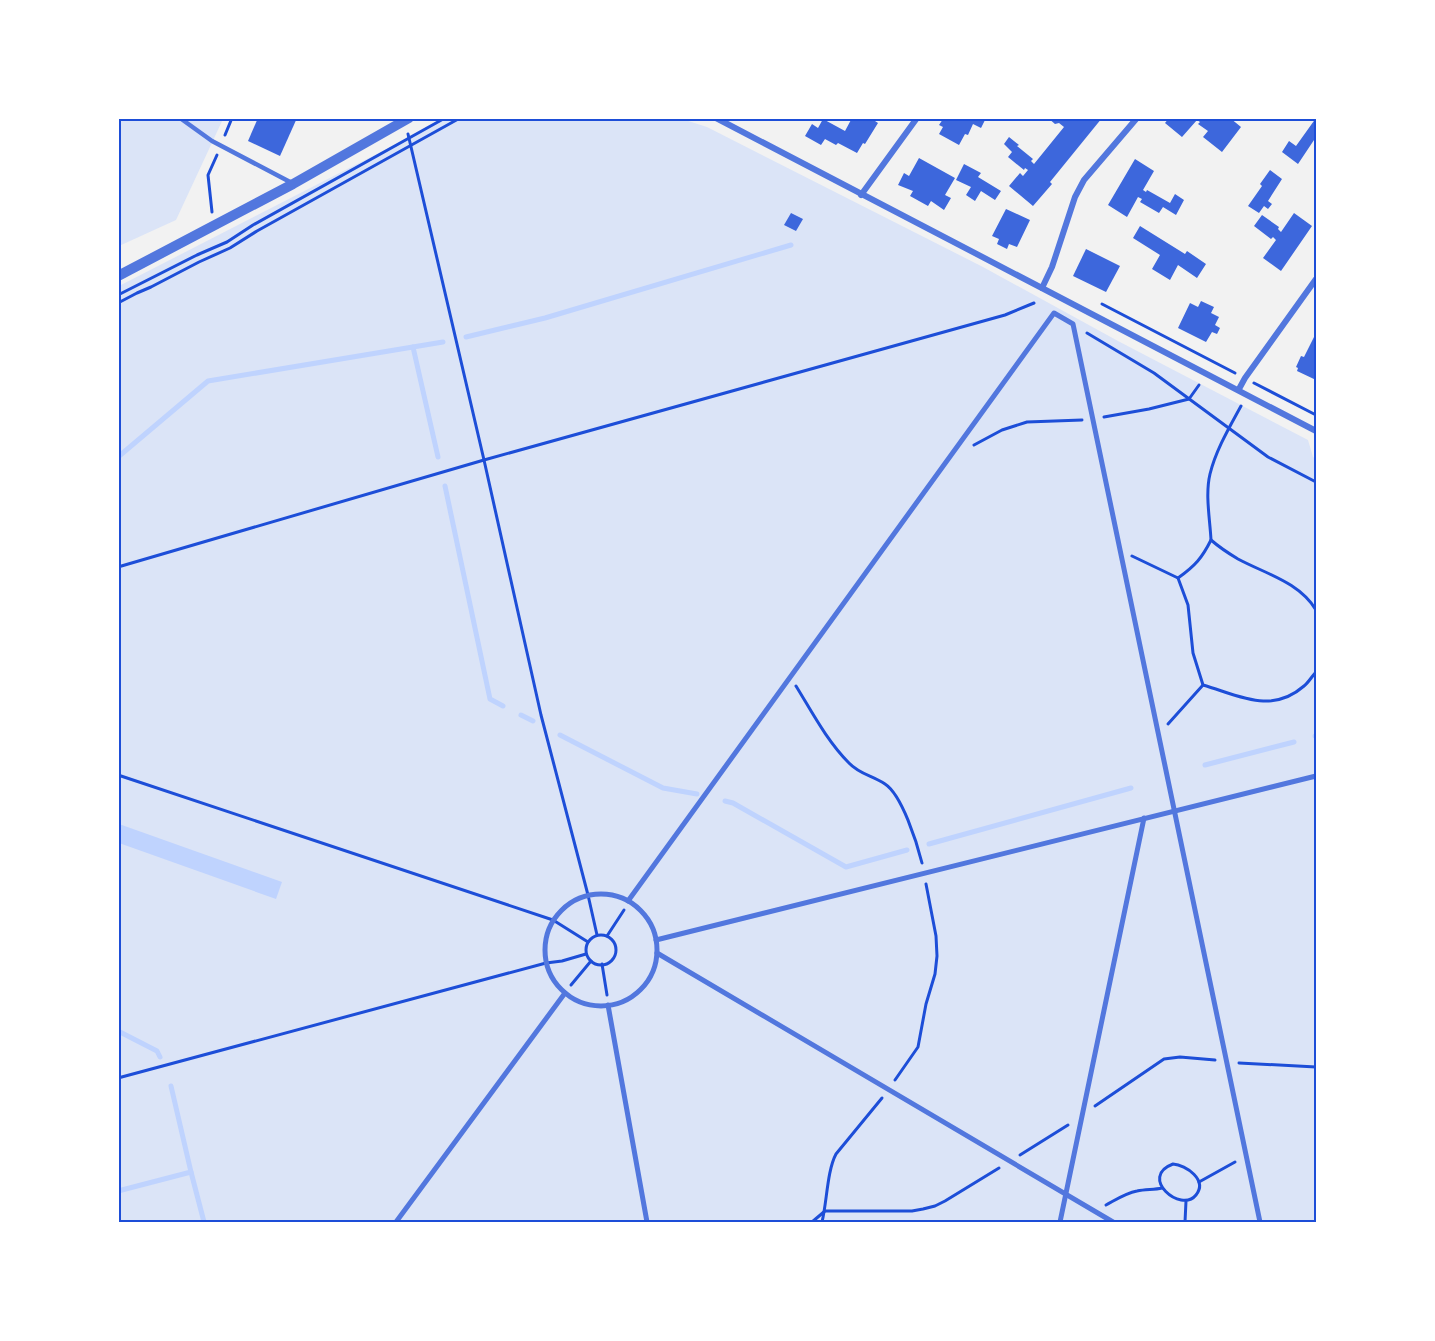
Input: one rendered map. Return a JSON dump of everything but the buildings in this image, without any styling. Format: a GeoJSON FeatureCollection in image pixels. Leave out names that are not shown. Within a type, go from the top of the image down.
{"type":"FeatureCollection","features":[{"type":"Feature","properties":{"kind":"street"},"geometry":{"type":"LineString","coordinates":[[716,118],[1317,430]]}},
{"type":"Feature","properties":{"kind":"street"},"geometry":{"type":"LineString","coordinates":[[861,195],[917,118]]}},
{"type":"Feature","properties":{"kind":"street"},"geometry":{"type":"LineString","coordinates":[[1042,288],[1052,267],[1075,197],[1084,180],[1137,118]]}},
{"type":"Feature","properties":{"kind":"street"},"geometry":{"type":"LineString","coordinates":[[118,276],[293,184],[406,120]]}},
{"type":"Feature","properties":{"kind":"street"},"geometry":{"type":"LineString","coordinates":[[1239,389],[1317,279]]}},
{"type":"Feature","properties":{"kind":"street"},"geometry":{"type":"LineString","coordinates":[[628,901],[1054,314],[1073,324],[1260,1222]]}},
{"type":"Feature","properties":{"kind":"street"},"geometry":{"type":"LineString","coordinates":[[656,940],[1317,776]]}},
{"type":"Feature","properties":{"kind":"street"},"geometry":{"type":"LineString","coordinates":[[1060,1222],[1144,818]]}},
{"type":"Feature","properties":{"kind":"street"},"geometry":{"type":"LineString","coordinates":[[588,895],[616,896],[628,901],[641,911],[651,924],[656,940],[657,953],[654,968],[647,981],[636,993],[623,1001],[608,1005],[593,1005],[578,1001],[565,993],[557,984],[546,963],[547,934],[553,921],[568,904],[588,895]]}},
{"type":"Feature","properties":{"kind":"street"},"geometry":{"type":"LineString","coordinates":[[657,953],[1113,1222]]}},
{"type":"Feature","properties":{"kind":"street"},"geometry":{"type":"LineString","coordinates":[[396,1222],[565,993]]}},
{"type":"Feature","properties":{"kind":"street"},"geometry":{"type":"LineString","coordinates":[[608,1005],[647,1222]]}},
{"type":"Feature","properties":{"kind":"lane"},"geometry":{"type":"LineString","coordinates":[[180,118],[221,146],[293,184]]}},
{"type":"Feature","properties":{"kind":"path"},"geometry":{"type":"LineString","coordinates":[[213,226],[208,175],[232,118]]}},
{"type":"Feature","properties":{"kind":"path"},"geometry":{"type":"LineString","coordinates":[[118,295],[227,242],[253,225],[445,118]]}},
{"type":"Feature","properties":{"kind":"path"},"geometry":{"type":"LineString","coordinates":[[118,303],[230,248],[460,118]]}},
{"type":"Feature","properties":{"kind":"path"},"geometry":{"type":"LineString","coordinates":[[406,120],[541,715],[597,935]]}},
{"type":"Feature","properties":{"kind":"path"},"geometry":{"type":"LineString","coordinates":[[118,567],[484,460],[1005,315],[1035,303]]}},
{"type":"Feature","properties":{"kind":"path"},"geometry":{"type":"LineString","coordinates":[[1073,324],[1154,373],[1268,457],[1317,482]]}},
{"type":"Feature","properties":{"kind":"path"},"geometry":{"type":"LineString","coordinates":[[946,461],[1002,430],[1027,422],[1092,419],[1149,409],[1189,399],[1199,385]]}},
{"type":"Feature","properties":{"kind":"path"},"geometry":{"type":"LineString","coordinates":[[1178,578],[1198,562],[1211,540],[1208,504],[1210,476],[1220,444],[1248,394]]}},
{"type":"Feature","properties":{"kind":"path"},"geometry":{"type":"LineString","coordinates":[[1211,540],[1237,558],[1303,592],[1317,610]]}},
{"type":"Feature","properties":{"kind":"path"},"geometry":{"type":"LineString","coordinates":[[1119,550],[1178,578],[1188,605],[1193,654],[1203,686]]}},
{"type":"Feature","properties":{"kind":"path"},"geometry":{"type":"LineString","coordinates":[[1203,686],[1251,701],[1265,702],[1279,700],[1293,694],[1317,672]]}},
{"type":"Feature","properties":{"kind":"path"},"geometry":{"type":"LineString","coordinates":[[791,677],[842,756],[860,773],[887,785],[894,794],[911,829],[922,861],[936,936],[935,974],[918,1047],[889,1089],[831,1163],[822,1222]]}},
{"type":"Feature","properties":{"kind":"path"},"geometry":{"type":"LineString","coordinates":[[1158,734],[1203,686]]}},
{"type":"Feature","properties":{"kind":"path"},"geometry":{"type":"LineString","coordinates":[[118,775],[553,921],[588,942]]}},
{"type":"Feature","properties":{"kind":"path"},"geometry":{"type":"LineString","coordinates":[[607,936],[622,916],[628,901]]}},
{"type":"Feature","properties":{"kind":"path"},"geometry":{"type":"LineString","coordinates":[[597,935],[607,936],[614,943],[615,952],[611,960],[602,964],[591,961],[586,954],[588,942],[597,935]]}},
{"type":"Feature","properties":{"kind":"path"},"geometry":{"type":"LineString","coordinates":[[118,1078],[586,954]]}},
{"type":"Feature","properties":{"kind":"path"},"geometry":{"type":"LineString","coordinates":[[565,993],[591,961]]}},
{"type":"Feature","properties":{"kind":"path"},"geometry":{"type":"LineString","coordinates":[[602,964],[608,1005]]}},
{"type":"Feature","properties":{"kind":"path"},"geometry":{"type":"LineString","coordinates":[[1199,1182],[1247,1156]]}},
{"type":"Feature","properties":{"kind":"path"},"geometry":{"type":"LineString","coordinates":[[1179,1164],[1194,1173],[1199,1182],[1196,1195],[1186,1201],[1166,1192],[1162,1188],[1160,1176],[1167,1166],[1179,1164]]}},
{"type":"Feature","properties":{"kind":"path"},"geometry":{"type":"LineString","coordinates":[[1094,1212],[1127,1193],[1162,1188]]}},
{"type":"Feature","properties":{"kind":"path"},"geometry":{"type":"LineString","coordinates":[[1185,1222],[1186,1201]]}},
{"type":"Feature","properties":{"kind":"path"},"geometry":{"type":"LineString","coordinates":[[812,1222],[825,1211]]}},
{"type":"Feature","properties":{"kind":"shaded area"},"geometry":{"type":"Polygon","coordinates":[[[118,119],[223,119],[176,220],[119,246],[118,119]]]}},
{"type":"Feature","properties":{"kind":"shaded area"},"geometry":{"type":"Polygon","coordinates":[[[445,119],[682,119],[707,127],[983,267],[1118,341],[1308,440],[1313,457],[1316,459],[1316,1222],[119,1222],[119,286],[445,119]]]}},
{"type":"Feature","properties":{"kind":"water"},"geometry":{"type":"Polygon","coordinates":[[[119,824],[282,882],[276,899],[119,843],[119,824]]]}},
{"type":"Feature","properties":{"kind":"waterway"},"geometry":{"type":"LineString","coordinates":[[466,337],[545,318],[791,245]]}},
{"type":"Feature","properties":{"kind":"waterway"},"geometry":{"type":"LineString","coordinates":[[118,457],[208,381],[443,342]]}},
{"type":"Feature","properties":{"kind":"waterway"},"geometry":{"type":"LineString","coordinates":[[413,347],[438,457]]}},
{"type":"Feature","properties":{"kind":"waterway"},"geometry":{"type":"LineString","coordinates":[[445,486],[490,699],[503,706]]}},
{"type":"Feature","properties":{"kind":"waterway"},"geometry":{"type":"LineString","coordinates":[[521,715],[533,721]]}},
{"type":"Feature","properties":{"kind":"waterway"},"geometry":{"type":"LineString","coordinates":[[560,735],[663,788],[697,794]]}},
{"type":"Feature","properties":{"kind":"waterway"},"geometry":{"type":"LineString","coordinates":[[1205,765],[1294,742]]}},
{"type":"Feature","properties":{"kind":"waterway"},"geometry":{"type":"LineString","coordinates":[[929,844],[1131,788]]}},
{"type":"Feature","properties":{"kind":"waterway"},"geometry":{"type":"LineString","coordinates":[[725,801],[733,803],[846,867],[907,850]]}},
{"type":"Feature","properties":{"kind":"waterway"},"geometry":{"type":"LineString","coordinates":[[118,1031],[157,1051],[160,1057]]}},
{"type":"Feature","properties":{"kind":"waterway"},"geometry":{"type":"LineString","coordinates":[[118,1191],[191,1172],[171,1086]]}},
{"type":"Feature","properties":{"kind":"waterway"},"geometry":{"type":"LineString","coordinates":[[191,1172],[204,1222]]}}]}
